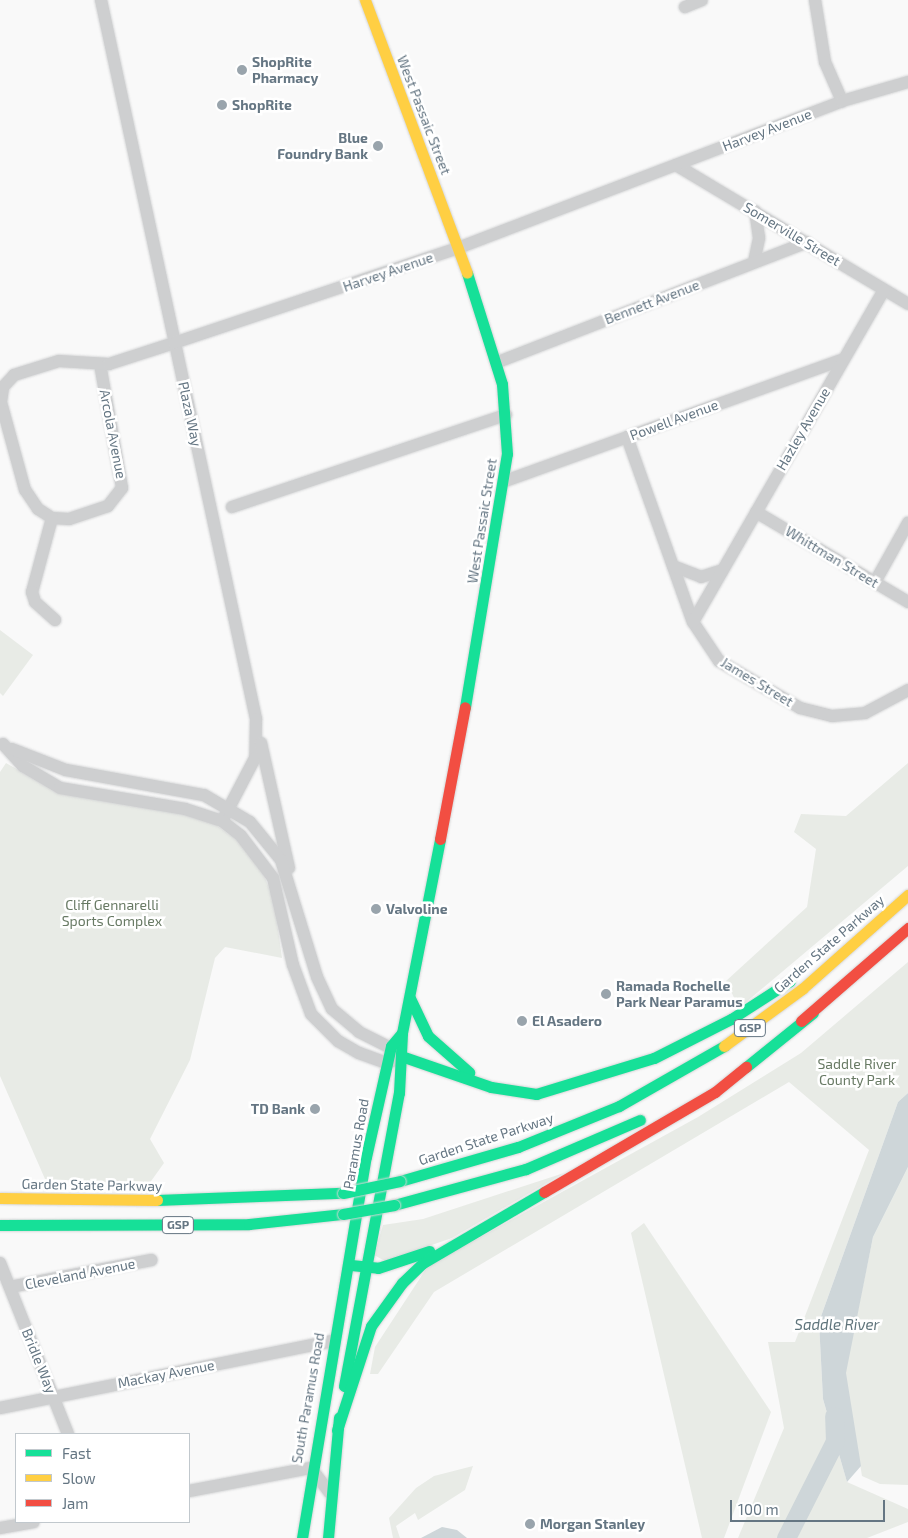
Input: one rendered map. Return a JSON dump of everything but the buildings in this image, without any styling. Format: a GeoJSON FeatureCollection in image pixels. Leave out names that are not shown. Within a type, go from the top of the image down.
{"type":"FeatureCollection","features":[{"type":"Feature","properties":{"kind":"main road","name":"West Passaic Street"},"geometry":{"type":"LineString","coordinates":[[365,0],[458,248],[498,362],[506,414],[505,481],[415,974]]}},
{"type":"Feature","properties":{"kind":"main road"},"geometry":{"type":"LineString","coordinates":[[404,1057],[491,1087],[536,1094],[613,1074],[694,1039],[803,972],[908,886]]}},
{"type":"Feature","properties":{"kind":"main road","name":"Garden State Parkway"},"geometry":{"type":"LineString","coordinates":[[0,1198],[220,1201],[343,1193],[400,1181],[518,1147],[619,1106],[714,1053],[802,989],[908,895]]}},
{"type":"Feature","properties":{"kind":"main road","name":"GSP"},"geometry":{"type":"LineString","coordinates":[[0,1225],[249,1224],[343,1214],[394,1206],[474,1186],[578,1149],[721,1076],[813,1013],[908,928]]}},
{"type":"Feature","properties":{"kind":"main road","name":"Paramus Road"},"geometry":{"type":"LineString","coordinates":[[365,1267],[404,1057],[402,1033],[415,974]]}},
{"type":"Feature","properties":{"kind":"main road"},"geometry":{"type":"LineString","coordinates":[[410,998],[438,1048],[491,1087]]}},
{"type":"Feature","properties":{"kind":"main road"},"geometry":{"type":"LineString","coordinates":[[337,1430],[359,1352],[385,1304],[423,1263],[470,1232],[714,1092],[813,1013]]}},
{"type":"Feature","properties":{"kind":"main road","name":"Paramus Road"},"geometry":{"type":"LineString","coordinates":[[351,1264],[366,1158],[391,1046],[402,1033]]}},
{"type":"Feature","properties":{"kind":"main road"},"geometry":{"type":"LineString","coordinates":[[351,1264],[365,1267],[406,1261],[470,1232]]}},
{"type":"Feature","properties":{"kind":"main road","name":"South Paramus Road"},"geometry":{"type":"LineString","coordinates":[[302,1538],[311,1468],[332,1341],[351,1264]]}},
{"type":"Feature","properties":{"kind":"main road"},"geometry":{"type":"LineString","coordinates":[[328,1538],[330,1493],[337,1430],[365,1267]]}},
{"type":"Feature","properties":{"kind":"street","name":"Plaza Way"},"geometry":{"type":"LineString","coordinates":[[101,0],[256,719],[255,758],[222,822]]}},
{"type":"Feature","properties":{"kind":"street"},"geometry":{"type":"LineString","coordinates":[[685,6],[702,0]]}},
{"type":"Feature","properties":{"kind":"street"},"geometry":{"type":"LineString","coordinates":[[814,0],[825,62],[842,101]]}},
{"type":"Feature","properties":{"kind":"street","name":"Harvey Avenue"},"geometry":{"type":"LineString","coordinates":[[52,518],[38,510],[25,490],[1,402],[3,387],[14,375],[59,361],[100,364],[174,343],[458,248],[842,101],[908,82]]}},
{"type":"Feature","properties":{"kind":"street","name":"Somerville Street"},"geometry":{"type":"LineString","coordinates":[[676,165],[908,304]]}},
{"type":"Feature","properties":{"kind":"street"},"geometry":{"type":"LineString","coordinates":[[754,262],[759,238],[755,211]]}},
{"type":"Feature","properties":{"kind":"street","name":"Bennett Avenue"},"geometry":{"type":"LineString","coordinates":[[498,362],[807,242]]}},
{"type":"Feature","properties":{"kind":"street","name":"Hazley Avenue"},"geometry":{"type":"LineString","coordinates":[[693,622],[884,290]]}},
{"type":"Feature","properties":{"kind":"street","name":"Powell Avenue"},"geometry":{"type":"LineString","coordinates":[[505,481],[843,359]]}},
{"type":"Feature","properties":{"kind":"street","name":"Arcola Avenue"},"geometry":{"type":"LineString","coordinates":[[52,518],[69,519],[108,506],[122,488],[100,364]]}},
{"type":"Feature","properties":{"kind":"street"},"geometry":{"type":"LineString","coordinates":[[232,507],[506,414]]}},
{"type":"Feature","properties":{"kind":"street","name":"James Street"},"geometry":{"type":"LineString","coordinates":[[627,437],[693,622],[708,649],[732,670],[818,714],[865,713],[908,690]]}},
{"type":"Feature","properties":{"kind":"street","name":"Whittman Street"},"geometry":{"type":"LineString","coordinates":[[756,512],[908,602]]}},
{"type":"Feature","properties":{"kind":"street"},"geometry":{"type":"LineString","coordinates":[[52,518],[32,592],[35,602],[55,620]]}},
{"type":"Feature","properties":{"kind":"street"},"geometry":{"type":"LineString","coordinates":[[875,582],[908,523]]}},
{"type":"Feature","properties":{"kind":"street"},"geometry":{"type":"LineString","coordinates":[[673,566],[701,577],[723,570]]}},
{"type":"Feature","properties":{"kind":"street"},"geometry":{"type":"LineString","coordinates":[[256,719],[294,892],[317,977],[332,1009],[360,1032],[391,1046],[404,1057]]}},
{"type":"Feature","properties":{"kind":"street"},"geometry":{"type":"LineString","coordinates":[[2,743],[44,763],[204,795],[230,807],[267,839],[294,892]]}},
{"type":"Feature","properties":{"kind":"street"},"geometry":{"type":"LineString","coordinates":[[2,743],[23,766],[60,788],[185,808],[222,822],[241,836],[273,878],[293,965],[311,1014],[338,1041],[387,1063],[404,1057]]}},
{"type":"Feature","properties":{"kind":"street"},"geometry":{"type":"LineString","coordinates":[[115,797],[118,779]]}},
{"type":"Feature","properties":{"kind":"street","name":"Cleveland Avenue"},"geometry":{"type":"LineString","coordinates":[[10,1287],[151,1260]]}},
{"type":"Feature","properties":{"kind":"street","name":"Bridle Way"},"geometry":{"type":"LineString","coordinates":[[0,1263],[68,1433]]}},
{"type":"Feature","properties":{"kind":"street","name":"Mackay Avenue"},"geometry":{"type":"LineString","coordinates":[[0,1408],[332,1341]]}},
{"type":"Feature","properties":{"kind":"street"},"geometry":{"type":"LineString","coordinates":[[190,1491],[311,1468],[330,1493]]}},
{"type":"Feature","properties":{"kind":"street"},"geometry":{"type":"LineString","coordinates":[[0,1528],[28,1523]]}},
{"type":"Feature","properties":{"kind":"green space"},"geometry":{"type":"Polygon","coordinates":[[[0,630],[33,655],[3,696],[0,693],[0,630]]]}},
{"type":"Feature","properties":{"kind":"green space","name":"Cliff Gennarelli Sports Complex"},"geometry":{"type":"Polygon","coordinates":[[[6,763],[59,793],[182,811],[216,825],[241,843],[262,870],[274,901],[282,958],[225,947],[215,958],[190,1060],[150,1139],[164,1163],[149,1184],[45,1179],[0,1076],[0,772],[6,763]]]}},
{"type":"Feature","properties":{"kind":"green space"},"geometry":{"type":"Polygon","coordinates":[[[908,763],[908,866],[739,1008],[726,981],[807,907],[816,849],[794,832],[801,814],[846,816],[908,763]]]}},
{"type":"Feature","properties":{"kind":"green space","name":"Saddle River County Park"},"geometry":{"type":"Polygon","coordinates":[[[908,962],[908,1093],[898,1102],[819,1322],[823,1399],[847,1482],[908,1509],[908,1522],[867,1538],[738,1538],[784,1428],[768,1342],[795,1342],[869,1150],[789,1082],[434,1292],[378,1374],[370,1374],[375,1347],[428,1266],[698,1117],[801,1053],[908,962]]]}},
{"type":"Feature","properties":{"kind":"green space"},"geometry":{"type":"Polygon","coordinates":[[[908,1167],[908,1485],[880,1484],[862,1476],[845,1373],[873,1237],[908,1167]]]}},
{"type":"Feature","properties":{"kind":"green space"},"geometry":{"type":"Polygon","coordinates":[[[564,1173],[452,1238],[385,1261],[374,1255],[383,1225],[423,1219],[564,1173]]]}},
{"type":"Feature","properties":{"kind":"green space"},"geometry":{"type":"Polygon","coordinates":[[[644,1223],[771,1412],[724,1538],[702,1538],[631,1233],[644,1223]]]}},
{"type":"Feature","properties":{"kind":"green space"},"geometry":{"type":"Polygon","coordinates":[[[473,1466],[465,1490],[418,1520],[415,1513],[396,1526],[400,1538],[393,1538],[389,1518],[416,1488],[434,1476],[473,1466]]]}},
{"type":"Feature","properties":{"kind":"water","name":"Saddle River"},"geometry":{"type":"Polygon","coordinates":[[[908,1093],[908,1167],[873,1237],[846,1373],[861,1466],[847,1482],[823,1399],[819,1322],[898,1102],[908,1093]]]}},
{"type":"Feature","properties":{"kind":"water"},"geometry":{"type":"Polygon","coordinates":[[[442,1527],[457,1530],[467,1538],[421,1538],[442,1527]]]}},
{"type":"Feature","properties":{"kind":"waterway","name":"Saddle River"},"geometry":{"type":"LineString","coordinates":[[786,1538],[835,1441],[834,1416]]}},
{"type":"Feature","properties":{"kind":"traffic: fast"},"geometry":{"type":"LineString","coordinates":[[465,707],[507,454],[502,384],[467,273]]}},
{"type":"Feature","properties":{"kind":"traffic: fast"},"geometry":{"type":"LineString","coordinates":[[344,1386],[399,1093],[402,1033],[440,839]]}},
{"type":"Feature","properties":{"kind":"traffic: fast"},"geometry":{"type":"LineString","coordinates":[[404,1057],[491,1087],[536,1094],[654,1058],[731,1019],[790,981]]}},
{"type":"Feature","properties":{"kind":"traffic: fast"},"geometry":{"type":"LineString","coordinates":[[410,998],[428,1036],[469,1072]]}},
{"type":"Feature","properties":{"kind":"traffic: fast"},"geometry":{"type":"LineString","coordinates":[[746,1067],[813,1013]]}},
{"type":"Feature","properties":{"kind":"traffic: fast"},"geometry":{"type":"LineString","coordinates":[[302,1538],[366,1157],[391,1046],[402,1033]]}},
{"type":"Feature","properties":{"kind":"traffic: fast"},"geometry":{"type":"LineString","coordinates":[[400,1181],[518,1147],[619,1106],[724,1046]]}},
{"type":"Feature","properties":{"kind":"traffic: fast"},"geometry":{"type":"LineString","coordinates":[[394,1205],[526,1169],[640,1120]]}},
{"type":"Feature","properties":{"kind":"traffic: fast"},"geometry":{"type":"LineString","coordinates":[[343,1193],[400,1181]]}},
{"type":"Feature","properties":{"kind":"traffic: fast"},"geometry":{"type":"LineString","coordinates":[[337,1430],[371,1326],[402,1283],[423,1263],[544,1192]]}},
{"type":"Feature","properties":{"kind":"traffic: fast"},"geometry":{"type":"LineString","coordinates":[[157,1200],[343,1193]]}},
{"type":"Feature","properties":{"kind":"traffic: fast"},"geometry":{"type":"LineString","coordinates":[[343,1214],[394,1205]]}},
{"type":"Feature","properties":{"kind":"traffic: fast"},"geometry":{"type":"LineString","coordinates":[[0,1225],[249,1224],[343,1214]]}},
{"type":"Feature","properties":{"kind":"traffic: fast"},"geometry":{"type":"LineString","coordinates":[[351,1265],[378,1268],[429,1251]]}},
{"type":"Feature","properties":{"kind":"traffic: fast"},"geometry":{"type":"LineString","coordinates":[[328,1538],[339,1417]]}},
{"type":"Feature","properties":{"kind":"traffic: slow"},"geometry":{"type":"LineString","coordinates":[[365,0],[467,273]]}},
{"type":"Feature","properties":{"kind":"traffic: slow"},"geometry":{"type":"LineString","coordinates":[[724,1046],[802,989],[908,895]]}},
{"type":"Feature","properties":{"kind":"traffic: slow"},"geometry":{"type":"LineString","coordinates":[[0,1198],[157,1200]]}},
{"type":"Feature","properties":{"kind":"traffic: jam"},"geometry":{"type":"LineString","coordinates":[[440,839],[465,707]]}},
{"type":"Feature","properties":{"kind":"traffic: jam"},"geometry":{"type":"LineString","coordinates":[[801,1021],[908,928]]}},
{"type":"Feature","properties":{"kind":"traffic: jam"},"geometry":{"type":"LineString","coordinates":[[544,1192],[715,1092],[746,1067]]}},
{"type":"Feature","properties":{"kind":"place","name":"ShopRite Pharmacy"},"geometry":{"type":"Point","coordinates":[242,70]}},
{"type":"Feature","properties":{"kind":"place","name":"ShopRite"},"geometry":{"type":"Point","coordinates":[222,105]}},
{"type":"Feature","properties":{"kind":"place","name":"Blue Foundry Bank"},"geometry":{"type":"Point","coordinates":[378,146]}},
{"type":"Feature","properties":{"kind":"place","name":"Valvoline"},"geometry":{"type":"Point","coordinates":[376,909]}},
{"type":"Feature","properties":{"kind":"place","name":"Ramada Rochelle Park Near Paramus"},"geometry":{"type":"Point","coordinates":[606,994]}},
{"type":"Feature","properties":{"kind":"place","name":"El Asadero"},"geometry":{"type":"Point","coordinates":[522,1021]}},
{"type":"Feature","properties":{"kind":"place","name":"TD Bank"},"geometry":{"type":"Point","coordinates":[315,1109]}},
{"type":"Feature","properties":{"kind":"place","name":"Morgan Stanley"},"geometry":{"type":"Point","coordinates":[530,1524]}}]}
